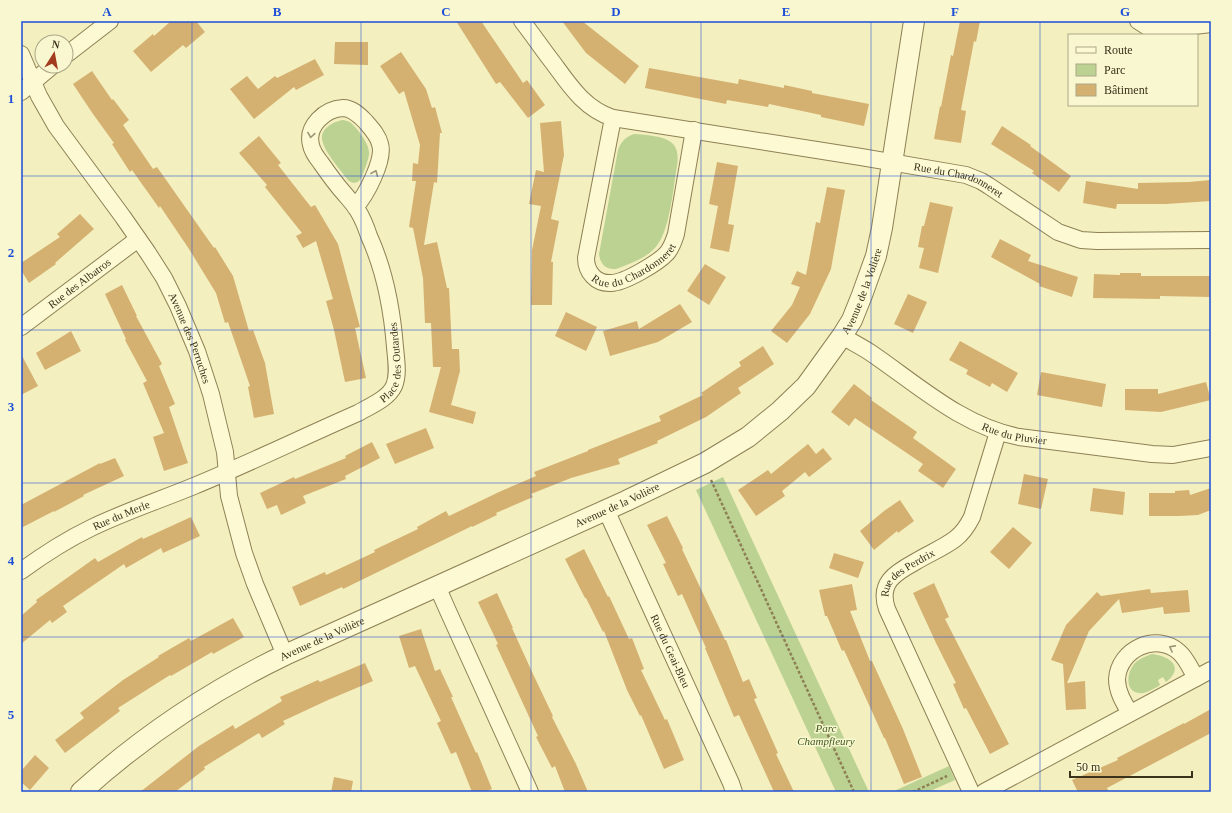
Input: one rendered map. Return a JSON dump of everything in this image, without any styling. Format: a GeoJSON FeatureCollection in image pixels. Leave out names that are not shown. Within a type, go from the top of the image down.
{"type":"FeatureCollection","features":[{"type":"Feature","properties":{"kind":"street"},"geometry":{"type":"LineString","coordinates":[[74,49],[110,21]]}},
{"type":"Feature","properties":{"kind":"street","name":"Rue du Chardonneret"},"geometry":{"type":"LineString","coordinates":[[522,21],[578,96],[594,109],[613,118],[958,173],[974,178],[989,186],[1058,232],[1081,240],[1211,240]]}},
{"type":"Feature","properties":{"kind":"street","name":"Avenue de la Volière"},"geometry":{"type":"LineString","coordinates":[[81,792],[128,752],[180,714],[241,677],[285,655],[606,510],[701,465],[757,431],[791,401],[806,386],[852,320],[876,256],[893,163],[914,21]]}},
{"type":"Feature","properties":{"kind":"street"},"geometry":{"type":"LineString","coordinates":[[1138,21],[1149,28],[1160,30],[1211,24]]}},
{"type":"Feature","properties":{"kind":"street","name":"Avenue des Perruches"},"geometry":{"type":"LineString","coordinates":[[21,54],[45,107],[56,126],[123,217],[170,288],[208,380],[225,452],[229,496],[244,553],[255,584],[285,655]]}},
{"type":"Feature","properties":{"kind":"street"},"geometry":{"type":"LineString","coordinates":[[21,92],[42,74]]}},
{"type":"Feature","properties":{"kind":"street","name":"Place des Outardes"},"geometry":{"type":"LineString","coordinates":[[227,472],[363,410],[383,398],[389,393],[394,385],[397,371],[394,333],[384,279],[376,251],[355,207],[342,192],[316,156],[310,144],[313,128],[319,119],[331,111],[343,108],[353,110],[362,117],[381,144],[381,156],[372,180],[355,207]]}},
{"type":"Feature","properties":{"kind":"street","name":"Rue du Chardonneret"},"geometry":{"type":"LineString","coordinates":[[613,118],[586,258],[586,263],[590,273],[596,280],[612,284],[649,268],[671,247],[676,234],[694,130]]}},
{"type":"Feature","properties":{"kind":"street","name":"Rue des Albatros"},"geometry":{"type":"LineString","coordinates":[[21,327],[138,239]]}},
{"type":"Feature","properties":{"kind":"street","name":"Rue du Pluvier"},"geometry":{"type":"LineString","coordinates":[[842,336],[870,352],[943,404],[976,423],[998,432],[1019,437],[1142,454],[1173,455],[1211,448]]}},
{"type":"Feature","properties":{"kind":"street","name":"Rue des Perdrix"},"geometry":{"type":"LineString","coordinates":[[971,792],[887,609],[884,595],[887,585],[895,574],[949,543],[965,529],[972,517],[998,432]]}},
{"type":"Feature","properties":{"kind":"street","name":"Rue du Merle"},"geometry":{"type":"LineString","coordinates":[[21,571],[54,548],[91,528],[227,472]]}},
{"type":"Feature","properties":{"kind":"street","name":"Rue du Geai-Bleu"},"geometry":{"type":"LineString","coordinates":[[606,510],[734,792]]}},
{"type":"Feature","properties":{"kind":"street"},"geometry":{"type":"LineString","coordinates":[[437,586],[530,792]]}},
{"type":"Feature","properties":{"kind":"street"},"geometry":{"type":"LineString","coordinates":[[1130,714],[1119,692],[1117,681],[1119,669],[1128,654],[1137,648],[1153,643],[1170,646],[1183,656],[1196,678]]}},
{"type":"Feature","properties":{"kind":"street"},"geometry":{"type":"LineString","coordinates":[[984,792],[1211,670]]}},
{"type":"Feature","properties":{"kind":"path"},"geometry":{"type":"LineString","coordinates":[[712,481],[854,792]]}},
{"type":"Feature","properties":{"kind":"path"},"geometry":{"type":"LineString","coordinates":[[913,792],[952,774]]}},
{"type":"Feature","properties":{"kind":"green space"},"geometry":{"type":"Polygon","coordinates":[[[343,120],[350,122],[357,129],[369,149],[366,167],[359,181],[356,183],[349,181],[338,167],[324,147],[322,138],[322,134],[327,127],[343,120]]]}},
{"type":"Feature","properties":{"kind":"green space"},"geometry":{"type":"Polygon","coordinates":[[[634,134],[660,137],[666,139],[674,145],[678,159],[672,198],[664,233],[654,249],[646,256],[636,261],[616,269],[612,269],[604,266],[599,254],[618,150],[624,140],[634,134]]]}},
{"type":"Feature","properties":{"kind":"green space","name":"Parc Champfleury"},"geometry":{"type":"Polygon","coordinates":[[[723,477],[869,792],[836,792],[696,490],[723,477]]]}},
{"type":"Feature","properties":{"kind":"green space"},"geometry":{"type":"Polygon","coordinates":[[[1152,654],[1164,657],[1173,663],[1175,667],[1172,677],[1166,682],[1163,677],[1158,680],[1160,685],[1150,691],[1137,693],[1132,691],[1128,682],[1132,667],[1135,663],[1152,654]]]}},
{"type":"Feature","properties":{"kind":"green space"},"geometry":{"type":"Polygon","coordinates":[[[949,766],[955,780],[928,792],[892,792],[949,766]]]}},
{"type":"Feature","properties":{"kind":"building"},"geometry":{"type":"Polygon","coordinates":[[[171,21],[196,21],[205,32],[186,48],[183,45],[151,72],[133,51],[153,34],[154,36],[171,21]]]}},
{"type":"Feature","properties":{"kind":"building"},"geometry":{"type":"Polygon","coordinates":[[[456,21],[481,21],[523,83],[527,80],[545,105],[528,118],[500,82],[496,84],[456,21]]]}},
{"type":"Feature","properties":{"kind":"building"},"geometry":{"type":"Polygon","coordinates":[[[562,21],[582,21],[639,66],[625,84],[586,53],[562,21]]]}},
{"type":"Feature","properties":{"kind":"building"},"geometry":{"type":"Polygon","coordinates":[[[960,21],[980,21],[976,42],[974,41],[961,110],[966,111],[961,143],[934,139],[951,55],[953,56],[960,21]]]}},
{"type":"Feature","properties":{"kind":"building"},"geometry":{"type":"Polygon","coordinates":[[[335,42],[368,42],[368,65],[334,64],[335,42]]]}},
{"type":"Feature","properties":{"kind":"building"},"geometry":{"type":"Polygon","coordinates":[[[401,52],[426,89],[432,108],[435,107],[442,133],[440,133],[437,183],[434,182],[424,245],[437,242],[447,288],[449,288],[452,349],[459,349],[460,371],[451,405],[476,412],[473,424],[429,412],[441,367],[433,367],[431,323],[425,323],[423,278],[413,228],[409,227],[416,181],[412,181],[413,163],[418,164],[420,145],[404,91],[399,94],[380,66],[401,52]]]}},
{"type":"Feature","properties":{"kind":"building"},"geometry":{"type":"Polygon","coordinates":[[[315,59],[324,75],[296,90],[294,87],[254,119],[230,89],[247,76],[258,89],[275,76],[277,78],[315,59]]]}},
{"type":"Feature","properties":{"kind":"building"},"geometry":{"type":"Polygon","coordinates":[[[649,68],[738,84],[739,79],[784,88],[784,85],[812,91],[812,93],[869,104],[864,126],[769,104],[768,107],[727,100],[726,104],[645,88],[649,68]]]}},
{"type":"Feature","properties":{"kind":"building"},"geometry":{"type":"Polygon","coordinates":[[[92,71],[112,100],[113,99],[129,120],[123,125],[153,169],[157,167],[214,248],[215,247],[233,276],[249,331],[253,330],[265,363],[274,414],[254,418],[248,387],[250,386],[228,322],[225,323],[216,293],[160,206],[159,208],[132,170],[130,172],[112,144],[114,143],[73,84],[92,71]]]}},
{"type":"Feature","properties":{"kind":"building"},"geometry":{"type":"Polygon","coordinates":[[[561,121],[564,155],[551,219],[559,221],[551,262],[553,262],[552,305],[531,305],[532,250],[541,206],[529,204],[536,170],[544,172],[540,123],[561,121]]]}},
{"type":"Feature","properties":{"kind":"building"},"geometry":{"type":"Polygon","coordinates":[[[1002,126],[1031,145],[1030,146],[1071,176],[1059,192],[1032,173],[1034,171],[991,144],[1002,126]]]}},
{"type":"Feature","properties":{"kind":"building"},"geometry":{"type":"Polygon","coordinates":[[[259,136],[281,163],[278,165],[311,207],[315,205],[338,244],[360,327],[355,328],[366,378],[345,382],[326,301],[333,299],[316,241],[303,248],[296,236],[302,233],[265,187],[267,185],[239,153],[259,136]]]}},
{"type":"Feature","properties":{"kind":"building"},"geometry":{"type":"Polygon","coordinates":[[[717,162],[738,166],[728,224],[734,225],[729,252],[710,248],[718,206],[709,204],[717,162]]]}},
{"type":"Feature","properties":{"kind":"building"},"geometry":{"type":"Polygon","coordinates":[[[1211,180],[1211,201],[1166,204],[1117,204],[1116,209],[1083,203],[1086,181],[1138,189],[1138,183],[1211,180]]]}},
{"type":"Feature","properties":{"kind":"building"},"geometry":{"type":"Polygon","coordinates":[[[827,187],[845,190],[831,269],[810,314],[787,343],[771,331],[792,305],[800,287],[791,284],[797,271],[806,275],[816,222],[820,223],[827,187]]]}},
{"type":"Feature","properties":{"kind":"building"},"geometry":{"type":"Polygon","coordinates":[[[930,202],[953,207],[938,273],[919,268],[924,248],[918,247],[922,226],[924,226],[930,202]]]}},
{"type":"Feature","properties":{"kind":"building"},"geometry":{"type":"Polygon","coordinates":[[[80,214],[94,229],[55,263],[56,264],[29,283],[21,270],[21,263],[60,237],[57,234],[80,214]]]}},
{"type":"Feature","properties":{"kind":"building"},"geometry":{"type":"Polygon","coordinates":[[[1000,239],[1031,255],[1028,261],[1078,277],[1072,297],[1039,286],[1040,284],[991,257],[1000,239]]]}},
{"type":"Feature","properties":{"kind":"building"},"geometry":{"type":"Polygon","coordinates":[[[705,264],[726,277],[709,305],[687,291],[705,264]]]}},
{"type":"Feature","properties":{"kind":"building"},"geometry":{"type":"Polygon","coordinates":[[[1120,273],[1141,273],[1141,276],[1210,276],[1210,297],[1160,296],[1160,299],[1093,298],[1094,274],[1120,275],[1120,273]]]}},
{"type":"Feature","properties":{"kind":"building"},"geometry":{"type":"Polygon","coordinates":[[[122,285],[136,316],[162,364],[159,366],[175,404],[169,407],[188,463],[164,471],[153,437],[164,433],[143,383],[147,381],[125,340],[126,339],[105,294],[122,285]]]}},
{"type":"Feature","properties":{"kind":"building"},"geometry":{"type":"Polygon","coordinates":[[[908,294],[927,302],[913,333],[894,324],[908,294]]]}},
{"type":"Feature","properties":{"kind":"building"},"geometry":{"type":"Polygon","coordinates":[[[680,304],[692,322],[658,342],[610,356],[603,331],[637,321],[639,329],[680,304]]]}},
{"type":"Feature","properties":{"kind":"building"},"geometry":{"type":"Polygon","coordinates":[[[566,312],[597,327],[586,351],[555,336],[566,312]]]}},
{"type":"Feature","properties":{"kind":"building"},"geometry":{"type":"Polygon","coordinates":[[[71,331],[81,351],[45,370],[36,353],[71,331]]]}},
{"type":"Feature","properties":{"kind":"building"},"geometry":{"type":"Polygon","coordinates":[[[960,341],[1018,373],[1007,392],[992,383],[990,387],[966,374],[968,370],[949,360],[960,341]]]}},
{"type":"Feature","properties":{"kind":"building"},"geometry":{"type":"Polygon","coordinates":[[[763,346],[774,364],[738,388],[741,393],[706,417],[657,441],[658,443],[618,459],[620,464],[571,478],[531,494],[533,497],[496,513],[497,515],[343,589],[342,587],[300,606],[292,587],[325,572],[326,575],[375,552],[374,550],[418,529],[417,527],[446,511],[449,516],[536,476],[534,472],[661,421],[659,416],[703,395],[701,393],[741,366],[739,362],[763,346]]]}},
{"type":"Feature","properties":{"kind":"building"},"geometry":{"type":"Polygon","coordinates":[[[21,354],[38,386],[21,395],[21,354]]]}},
{"type":"Feature","properties":{"kind":"building"},"geometry":{"type":"Polygon","coordinates":[[[1041,372],[1106,384],[1102,407],[1037,395],[1041,372]]]}},
{"type":"Feature","properties":{"kind":"building"},"geometry":{"type":"Polygon","coordinates":[[[1206,382],[1211,400],[1161,412],[1125,410],[1125,389],[1158,389],[1158,394],[1206,382]]]}},
{"type":"Feature","properties":{"kind":"building"},"geometry":{"type":"Polygon","coordinates":[[[854,384],[872,398],[871,400],[917,432],[913,438],[956,469],[943,488],[918,471],[923,464],[855,418],[849,426],[831,412],[854,384]]]}},
{"type":"Feature","properties":{"kind":"building"},"geometry":{"type":"Polygon","coordinates":[[[426,428],[434,448],[395,464],[386,444],[426,428]]]}},
{"type":"Feature","properties":{"kind":"building"},"geometry":{"type":"Polygon","coordinates":[[[372,442],[380,458],[345,476],[346,479],[303,496],[306,503],[281,515],[277,505],[267,509],[260,493],[294,477],[295,479],[346,458],[345,456],[372,442]]]}},
{"type":"Feature","properties":{"kind":"building"},"geometry":{"type":"Polygon","coordinates":[[[808,444],[816,454],[823,448],[832,459],[809,477],[805,472],[782,491],[785,496],[756,516],[738,490],[768,470],[771,474],[808,444]]]}},
{"type":"Feature","properties":{"kind":"building"},"geometry":{"type":"Polygon","coordinates":[[[115,458],[124,476],[83,495],[84,496],[21,528],[21,505],[100,463],[115,458]]]}},
{"type":"Feature","properties":{"kind":"building"},"geometry":{"type":"Polygon","coordinates":[[[1024,474],[1048,479],[1041,509],[1018,504],[1024,474]]]}},
{"type":"Feature","properties":{"kind":"building"},"geometry":{"type":"Polygon","coordinates":[[[1093,488],[1125,492],[1123,515],[1090,511],[1093,488]]]}},
{"type":"Feature","properties":{"kind":"building"},"geometry":{"type":"Polygon","coordinates":[[[1211,488],[1211,510],[1198,515],[1149,516],[1149,493],[1175,493],[1175,491],[1189,490],[1190,495],[1211,488]]]}},
{"type":"Feature","properties":{"kind":"building"},"geometry":{"type":"Polygon","coordinates":[[[900,500],[914,521],[898,533],[897,531],[874,550],[860,531],[900,500]]]}},
{"type":"Feature","properties":{"kind":"building"},"geometry":{"type":"Polygon","coordinates":[[[667,516],[726,640],[743,682],[749,679],[757,698],[754,699],[778,753],[776,754],[794,792],[774,792],[739,715],[734,717],[682,594],[678,596],[663,564],[666,563],[647,525],[667,516]]]}},
{"type":"Feature","properties":{"kind":"building"},"geometry":{"type":"Polygon","coordinates":[[[191,517],[200,536],[163,553],[161,548],[126,568],[124,564],[63,606],[67,612],[52,623],[50,620],[21,644],[21,616],[37,602],[36,600],[95,558],[98,562],[142,537],[143,539],[191,517]]]}},
{"type":"Feature","properties":{"kind":"building"},"geometry":{"type":"Polygon","coordinates":[[[1013,527],[1032,543],[1009,569],[990,552],[1013,527]]]}},
{"type":"Feature","properties":{"kind":"building"},"geometry":{"type":"Polygon","coordinates":[[[584,549],[608,597],[609,596],[629,639],[632,638],[644,669],[641,670],[665,720],[667,719],[684,760],[664,769],[641,715],[640,716],[627,690],[604,631],[603,632],[565,559],[584,549]]]}},
{"type":"Feature","properties":{"kind":"building"},"geometry":{"type":"Polygon","coordinates":[[[834,553],[864,562],[858,578],[829,568],[834,553]]]}},
{"type":"Feature","properties":{"kind":"building"},"geometry":{"type":"Polygon","coordinates":[[[934,583],[949,617],[945,619],[1009,744],[990,754],[966,708],[964,709],[953,684],[956,683],[913,593],[934,583]]]}},
{"type":"Feature","properties":{"kind":"building"},"geometry":{"type":"Polygon","coordinates":[[[852,584],[857,610],[850,611],[870,661],[872,661],[903,729],[922,777],[904,784],[885,738],[844,650],[842,651],[827,616],[825,616],[819,590],[852,584]]]}},
{"type":"Feature","properties":{"kind":"building"},"geometry":{"type":"Polygon","coordinates":[[[1150,589],[1151,593],[1188,590],[1190,612],[1164,614],[1163,607],[1122,613],[1119,599],[1089,631],[1067,683],[1085,681],[1086,709],[1066,710],[1063,664],[1051,660],[1066,625],[1097,592],[1101,596],[1150,589]]]}},
{"type":"Feature","properties":{"kind":"building"},"geometry":{"type":"Polygon","coordinates":[[[497,593],[553,716],[552,717],[576,764],[588,792],[565,792],[555,766],[552,768],[536,737],[538,736],[478,602],[497,593]]]}},
{"type":"Feature","properties":{"kind":"building"},"geometry":{"type":"Polygon","coordinates":[[[233,618],[244,637],[213,654],[212,652],[171,676],[170,675],[118,708],[120,711],[65,753],[55,740],[84,718],[80,713],[123,680],[159,657],[158,656],[189,638],[191,641],[233,618]]]}},
{"type":"Feature","properties":{"kind":"building"},"geometry":{"type":"Polygon","coordinates":[[[421,629],[435,671],[440,669],[492,789],[484,792],[472,792],[456,752],[451,754],[437,723],[441,721],[415,666],[409,668],[399,636],[421,629]]]}},
{"type":"Feature","properties":{"kind":"building"},"geometry":{"type":"Polygon","coordinates":[[[365,663],[373,681],[283,721],[285,724],[262,738],[259,733],[204,767],[205,769],[175,792],[140,792],[199,746],[233,725],[235,729],[282,701],[280,697],[318,680],[320,682],[365,663]]]}},
{"type":"Feature","properties":{"kind":"building"},"geometry":{"type":"Polygon","coordinates":[[[1211,709],[1211,733],[1107,788],[1109,792],[1078,792],[1072,780],[1118,760],[1117,758],[1211,709]]]}},
{"type":"Feature","properties":{"kind":"building"},"geometry":{"type":"Polygon","coordinates":[[[35,755],[49,768],[30,790],[21,782],[21,771],[35,755]]]}},
{"type":"Feature","properties":{"kind":"building"},"geometry":{"type":"Polygon","coordinates":[[[334,777],[353,781],[351,792],[331,792],[334,777]]]}}]}
